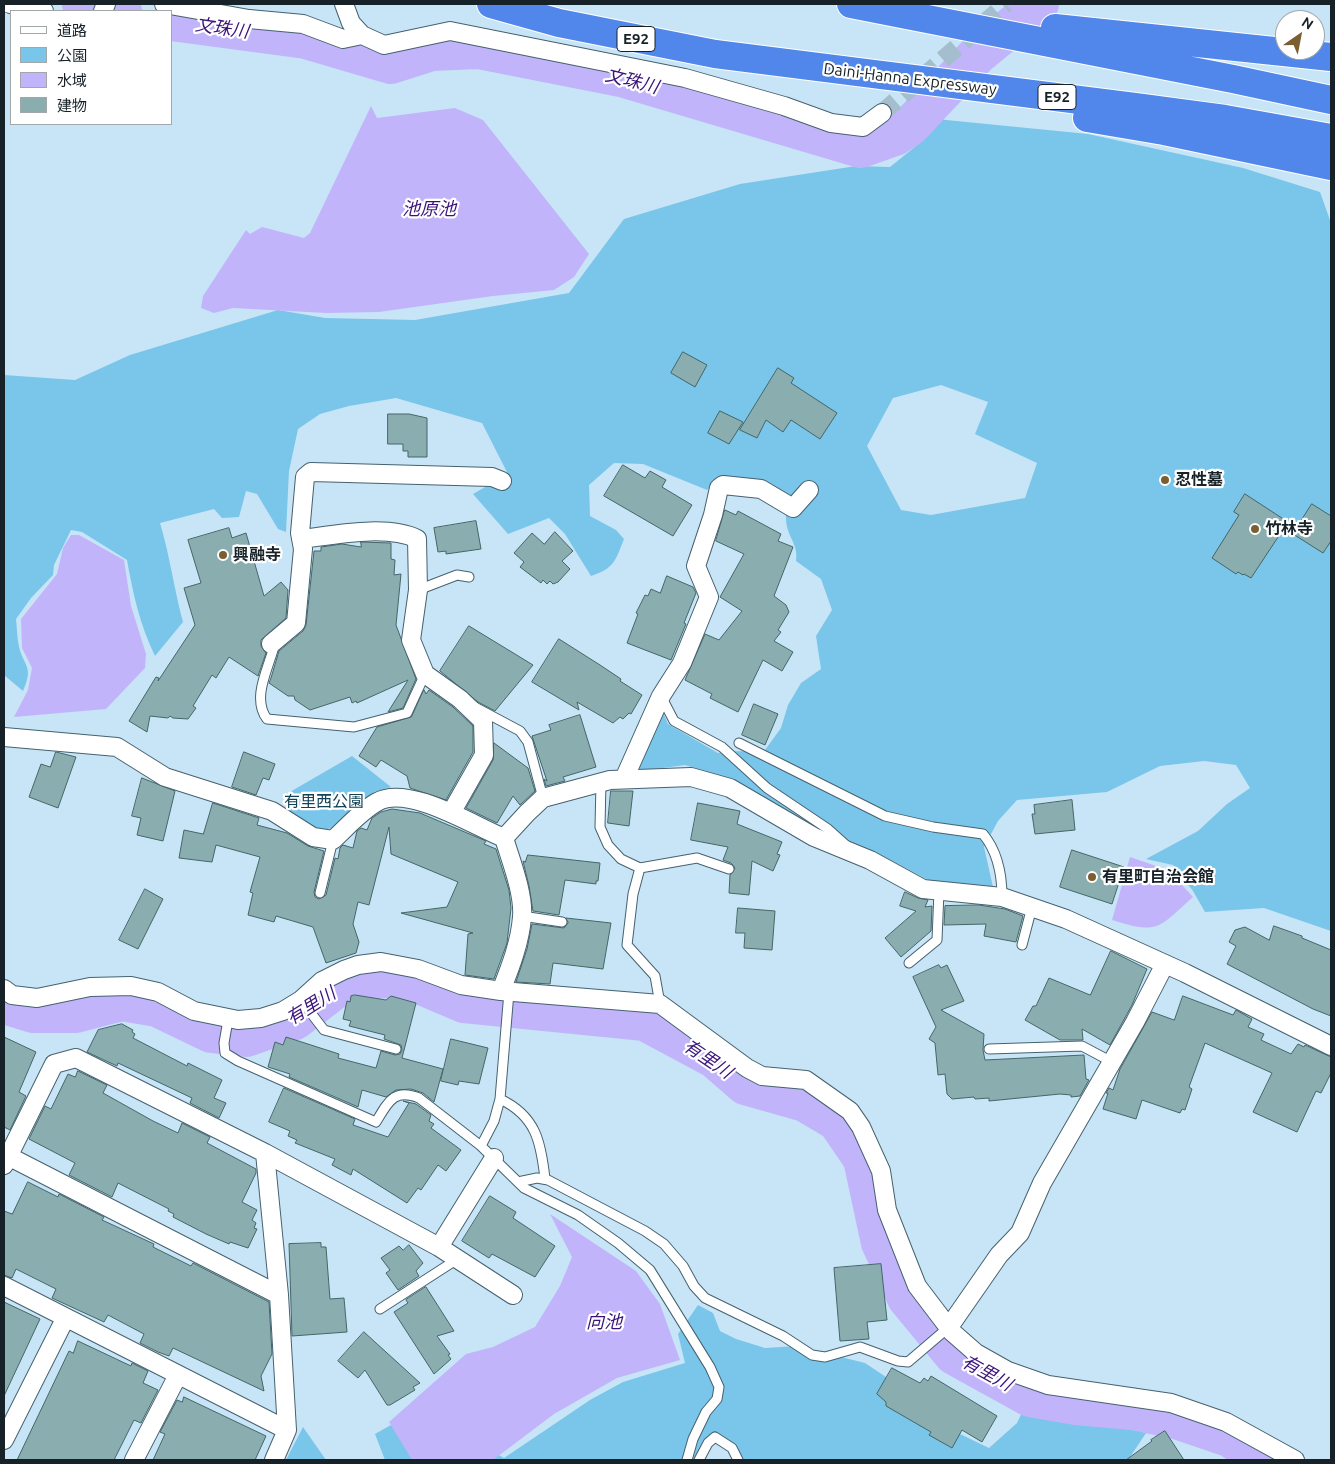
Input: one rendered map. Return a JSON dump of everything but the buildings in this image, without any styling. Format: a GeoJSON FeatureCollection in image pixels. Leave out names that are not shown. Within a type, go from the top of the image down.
{"type":"FeatureCollection","features":[{"type":"Feature","properties":{"kind":"highway","name":"Daini-Hanna Expressway"},"geometry":{"type":"LineString","coordinates":[[491,4],[559,23],[715,54],[1189,114],[1331,138]]}},
{"type":"Feature","properties":{"kind":"highway"},"geometry":{"type":"LineString","coordinates":[[851,4],[1331,100]]}},
{"type":"Feature","properties":{"kind":"highway"},"geometry":{"type":"LineString","coordinates":[[862,4],[1011,23],[1331,58]]}},
{"type":"Feature","properties":{"kind":"highway"},"geometry":{"type":"LineString","coordinates":[[783,63],[859,79],[1164,131],[1331,166]]}},
{"type":"Feature","properties":{"kind":"street"},"geometry":{"type":"LineString","coordinates":[[10,4],[39,10]]}},
{"type":"Feature","properties":{"kind":"street"},"geometry":{"type":"LineString","coordinates":[[164,4],[249,19],[303,24],[343,39],[362,36]]}},
{"type":"Feature","properties":{"kind":"street"},"geometry":{"type":"LineString","coordinates":[[344,4],[352,23],[362,36],[384,45],[450,31],[685,78],[784,106],[831,123],[863,127],[882,113]]}},
{"type":"Feature","properties":{"kind":"street"},"geometry":{"type":"LineString","coordinates":[[271,644],[296,622],[303,549],[300,533],[305,477],[311,472],[492,477],[502,481]]}},
{"type":"Feature","properties":{"kind":"street"},"geometry":{"type":"LineString","coordinates":[[624,779],[661,696],[682,663],[709,597],[696,566],[713,515],[719,488],[724,485],[760,489],[793,508],[809,490]]}},
{"type":"Feature","properties":{"kind":"street"},"geometry":{"type":"LineString","coordinates":[[301,539],[361,532],[407,534],[417,539],[418,590],[411,640],[425,674],[466,705],[483,721],[484,755],[451,814]]}},
{"type":"Feature","properties":{"kind":"street"},"geometry":{"type":"LineString","coordinates":[[4,737],[118,747],[165,777],[272,811],[313,838],[333,840],[377,802],[392,796],[420,801],[504,838],[516,880],[522,916],[505,992]]}},
{"type":"Feature","properties":{"kind":"street"},"geometry":{"type":"LineString","coordinates":[[504,838],[544,798],[601,782],[624,779],[691,777],[730,788],[814,837],[852,853],[923,889],[1002,897],[1066,919],[1166,964],[1331,1046]]}},
{"type":"Feature","properties":{"kind":"street"},"geometry":{"type":"LineString","coordinates":[[4,988],[12,994],[37,998],[90,988],[131,986],[158,992],[194,1011],[228,1020],[261,1018],[283,1011],[301,1000],[322,982],[344,970],[358,965],[381,962],[418,970],[462,985],[505,992],[660,1004],[747,1068],[762,1076],[806,1080],[850,1111],[861,1127],[881,1171],[887,1210],[914,1278],[949,1327],[976,1353],[1008,1371],[1048,1385],[1171,1403],[1226,1422],[1295,1460]]}},
{"type":"Feature","properties":{"kind":"street"},"geometry":{"type":"LineString","coordinates":[[949,1327],[1000,1255],[1020,1233],[1042,1183],[1166,964]]}},
{"type":"Feature","properties":{"kind":"street"},"geometry":{"type":"LineString","coordinates":[[279,1295],[6,1160],[54,1064],[76,1058],[265,1153],[439,1247],[456,1260],[513,1295]]}},
{"type":"Feature","properties":{"kind":"street"},"geometry":{"type":"LineString","coordinates":[[439,1247],[488,1152]]}},
{"type":"Feature","properties":{"kind":"street"},"geometry":{"type":"LineString","coordinates":[[265,1153],[279,1295],[287,1430],[274,1460]]}},
{"type":"Feature","properties":{"kind":"street"},"geometry":{"type":"LineString","coordinates":[[4,1286],[65,1319],[287,1430]]}},
{"type":"Feature","properties":{"kind":"street"},"geometry":{"type":"LineString","coordinates":[[4,1440],[65,1319]]}},
{"type":"Feature","properties":{"kind":"street"},"geometry":{"type":"LineString","coordinates":[[134,1460],[178,1375]]}},
{"type":"Feature","properties":{"kind":"lane"},"geometry":{"type":"LineString","coordinates":[[418,590],[457,575],[469,577]]}},
{"type":"Feature","properties":{"kind":"lane"},"geometry":{"type":"LineString","coordinates":[[271,644],[273,650],[260,690],[263,714],[267,718],[354,727],[407,713],[425,674]]}},
{"type":"Feature","properties":{"kind":"lane"},"geometry":{"type":"LineString","coordinates":[[661,696],[674,721],[722,747],[767,788],[838,836],[852,853]]}},
{"type":"Feature","properties":{"kind":"lane"},"geometry":{"type":"LineString","coordinates":[[466,705],[479,707],[520,731],[528,742],[544,798]]}},
{"type":"Feature","properties":{"kind":"lane"},"geometry":{"type":"LineString","coordinates":[[739,743],[885,816],[983,834],[991,844],[1002,877],[1002,897]]}},
{"type":"Feature","properties":{"kind":"lane"},"geometry":{"type":"LineString","coordinates":[[601,782],[600,827],[608,845],[621,858],[640,868],[697,858],[729,869]]}},
{"type":"Feature","properties":{"kind":"lane"},"geometry":{"type":"LineString","coordinates":[[320,894],[333,840]]}},
{"type":"Feature","properties":{"kind":"lane"},"geometry":{"type":"LineString","coordinates":[[640,868],[633,894],[627,945],[655,976],[660,1004]]}},
{"type":"Feature","properties":{"kind":"lane"},"geometry":{"type":"LineString","coordinates":[[909,963],[937,940],[939,891]]}},
{"type":"Feature","properties":{"kind":"lane"},"geometry":{"type":"LineString","coordinates":[[1022,946],[1032,907]]}},
{"type":"Feature","properties":{"kind":"lane"},"geometry":{"type":"LineString","coordinates":[[522,916],[562,922]]}},
{"type":"Feature","properties":{"kind":"lane"},"geometry":{"type":"LineString","coordinates":[[488,1152],[500,1099],[505,992]]}},
{"type":"Feature","properties":{"kind":"lane"},"geometry":{"type":"LineString","coordinates":[[301,1000],[324,1030],[396,1049]]}},
{"type":"Feature","properties":{"kind":"lane"},"geometry":{"type":"LineString","coordinates":[[228,1020],[224,1053],[376,1122],[387,1102],[396,1096],[407,1093],[436,1110],[488,1152],[518,1182],[539,1197],[578,1216],[618,1243],[650,1270],[710,1367],[719,1387],[717,1399],[706,1412],[693,1439],[687,1460]]}},
{"type":"Feature","properties":{"kind":"lane"},"geometry":{"type":"LineString","coordinates":[[989,1049],[1082,1046],[1112,1062]]}},
{"type":"Feature","properties":{"kind":"lane"},"geometry":{"type":"LineString","coordinates":[[500,1099],[522,1112],[530,1121],[543,1158],[544,1179]]}},
{"type":"Feature","properties":{"kind":"lane"},"geometry":{"type":"LineString","coordinates":[[518,1182],[537,1178],[544,1179],[566,1188],[645,1231],[684,1266],[694,1286],[705,1298],[783,1336],[812,1355],[825,1357],[860,1348],[898,1361],[908,1362],[949,1327]]}},
{"type":"Feature","properties":{"kind":"lane"},"geometry":{"type":"LineString","coordinates":[[380,1309],[456,1260]]}},
{"type":"Feature","properties":{"kind":"lane"},"geometry":{"type":"LineString","coordinates":[[699,1460],[708,1443],[715,1437],[732,1448],[738,1460]]}},
{"type":"Feature","properties":{"kind":"green space"},"geometry":{"type":"Polygon","coordinates":[[[936,119],[1088,134],[1243,168],[1320,192],[1331,223],[1331,931],[1264,908],[1205,912],[1193,891],[1173,865],[1146,859],[1198,831],[1227,804],[1250,788],[1236,765],[1204,761],[1160,766],[1107,792],[1017,800],[998,821],[984,847],[993,887],[932,882],[885,857],[809,827],[716,775],[685,765],[640,771],[639,762],[662,710],[668,724],[718,753],[765,750],[781,728],[788,705],[801,683],[821,669],[816,636],[832,610],[821,579],[796,561],[796,549],[786,523],[786,515],[801,514],[795,504],[767,485],[745,479],[723,476],[707,490],[643,464],[614,463],[589,485],[590,516],[616,530],[624,539],[610,567],[591,576],[565,534],[549,518],[508,534],[473,494],[508,474],[482,423],[396,398],[349,406],[320,414],[298,429],[289,471],[286,532],[278,529],[257,494],[246,491],[239,517],[222,518],[214,509],[160,523],[183,622],[155,656],[145,633],[138,609],[127,560],[82,532],[71,530],[54,565],[53,575],[31,598],[16,619],[19,647],[28,671],[23,691],[4,675],[4,375],[75,380],[130,355],[278,310],[325,318],[415,320],[569,293],[624,219],[740,184],[856,166],[890,167],[916,146],[936,119]],[[941,385],[893,398],[867,446],[901,510],[931,515],[1025,498],[1037,463],[975,434],[988,402],[941,385]]]}},
{"type":"Feature","properties":{"kind":"green space","name":"有里西公園"},"geometry":{"type":"Polygon","coordinates":[[[352,756],[391,787],[374,792],[340,825],[328,829],[316,829],[289,812],[294,803],[283,796],[352,756]]]}},
{"type":"Feature","properties":{"kind":"green space"},"geometry":{"type":"Polygon","coordinates":[[[698,1305],[713,1313],[720,1331],[736,1339],[765,1348],[797,1346],[865,1363],[886,1377],[904,1407],[989,1448],[1017,1423],[1026,1404],[1060,1413],[1145,1420],[1148,1430],[1128,1460],[742,1460],[733,1445],[708,1440],[695,1460],[385,1460],[375,1434],[391,1425],[488,1449],[504,1458],[590,1400],[623,1382],[685,1363],[678,1334],[698,1305]]]}},
{"type":"Feature","properties":{"kind":"green space"},"geometry":{"type":"Polygon","coordinates":[[[303,1427],[326,1460],[286,1460],[303,1427]]]}},
{"type":"Feature","properties":{"kind":"water","name":"池原池"},"geometry":{"type":"Polygon","coordinates":[[[371,106],[377,118],[455,108],[483,120],[589,254],[574,277],[554,290],[493,296],[379,312],[326,313],[233,308],[214,313],[201,308],[203,296],[246,230],[250,234],[262,227],[304,238],[310,233],[371,106]]]}},
{"type":"Feature","properties":{"kind":"water"},"geometry":{"type":"Polygon","coordinates":[[[71,535],[79,535],[124,560],[131,606],[146,654],[145,668],[106,709],[14,717],[28,690],[32,668],[22,648],[21,619],[57,574],[63,548],[71,535]]]}},
{"type":"Feature","properties":{"kind":"water"},"geometry":{"type":"Polygon","coordinates":[[[1130,857],[1168,870],[1193,897],[1172,916],[1157,926],[1140,927],[1112,920],[1130,857]]]}},
{"type":"Feature","properties":{"kind":"water","name":"向池"},"geometry":{"type":"Polygon","coordinates":[[[550,1214],[636,1271],[660,1304],[680,1360],[617,1378],[554,1414],[493,1460],[412,1460],[389,1422],[466,1354],[493,1347],[535,1327],[560,1286],[572,1257],[550,1214]]]}},
{"type":"Feature","properties":{"kind":"waterway","name":"文珠川"},"geometry":{"type":"LineString","coordinates":[[82,4],[116,10]]}},
{"type":"Feature","properties":{"kind":"waterway","name":"文珠川"},"geometry":{"type":"LineString","coordinates":[[172,21],[306,39],[391,64],[432,51],[478,49],[625,78],[861,148],[895,136],[910,126],[977,55],[1039,4]]}},
{"type":"Feature","properties":{"kind":"waterway","name":"有里川"},"geometry":{"type":"LineString","coordinates":[[4,1004],[33,1013],[76,1013],[122,1001],[157,1007],[211,1033],[246,1037],[295,1020],[334,990],[359,980],[386,978],[417,983],[464,1003],[645,1021],[714,1058],[745,1085],[805,1102],[837,1121],[863,1159],[881,1243],[907,1298],[954,1355],[1030,1397],[1076,1405],[1133,1410],[1179,1420],[1229,1437],[1265,1460]]}},
{"type":"Feature","properties":{"kind":"tunnel"},"geometry":{"type":"LineString","coordinates":[[882,113],[1006,4]]}},
{"type":"Feature","properties":{"kind":"place","name":"忍性墓"},"geometry":{"type":"Point","coordinates":[1165,480]}},
{"type":"Feature","properties":{"kind":"place","name":"竹林寺"},"geometry":{"type":"Point","coordinates":[1255,529]}},
{"type":"Feature","properties":{"kind":"place","name":"興融寺"},"geometry":{"type":"Point","coordinates":[223,555]}},
{"type":"Feature","properties":{"kind":"place","name":"有里町自治会館"},"geometry":{"type":"Point","coordinates":[1092,877]}}]}
